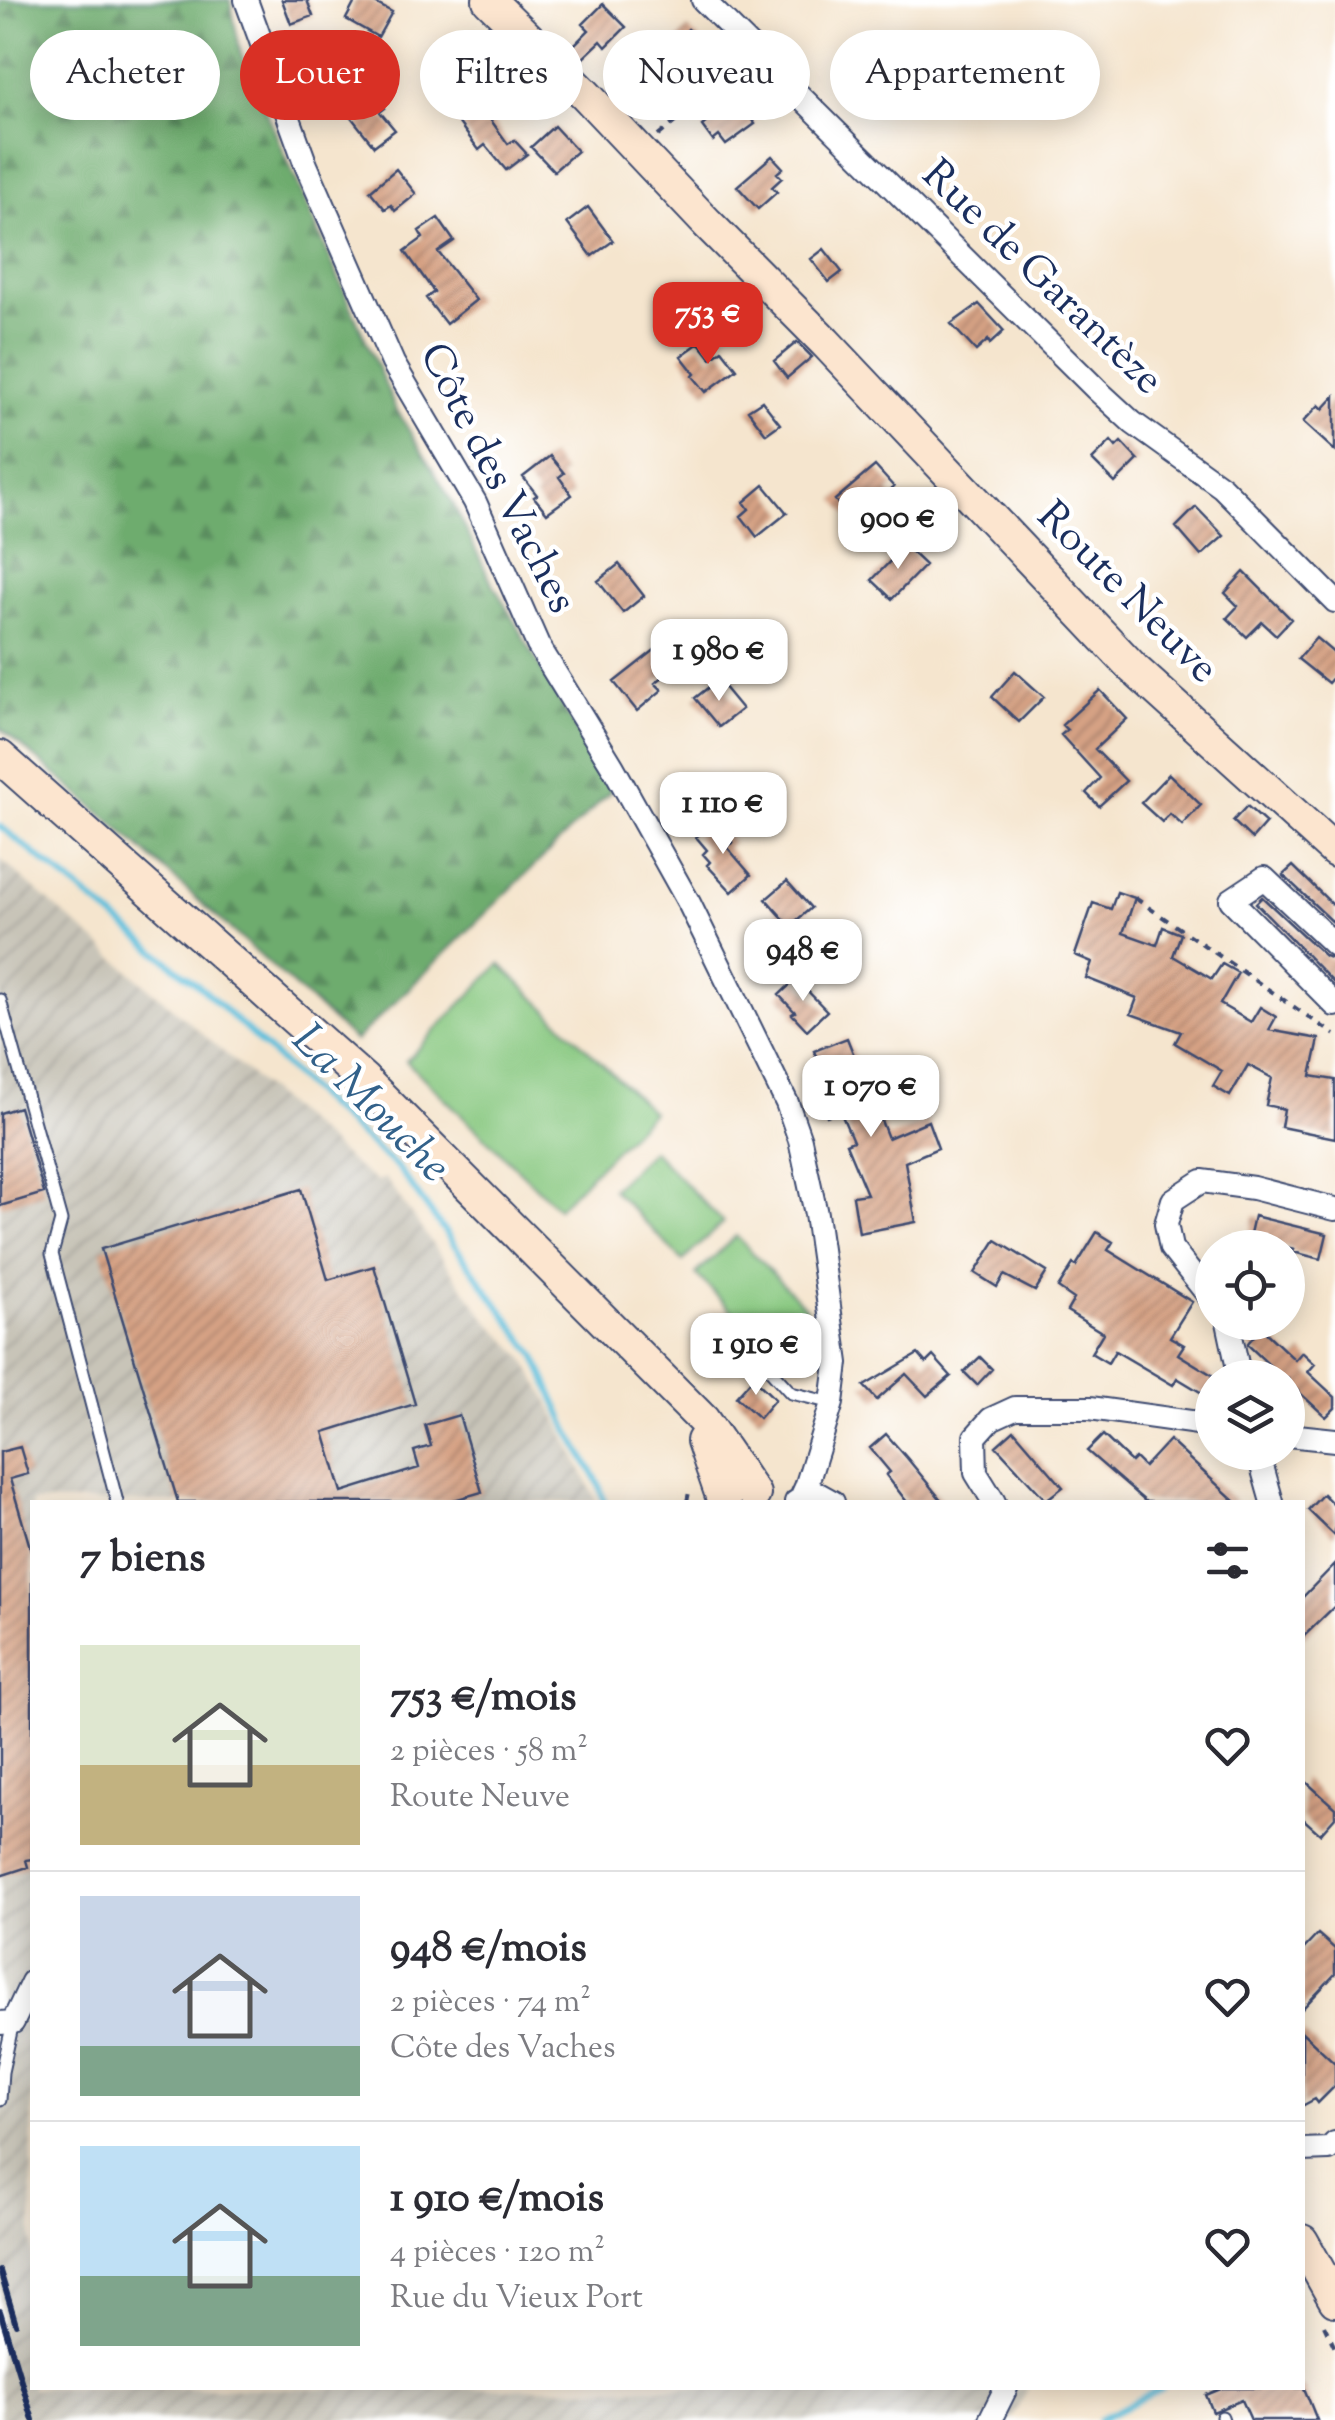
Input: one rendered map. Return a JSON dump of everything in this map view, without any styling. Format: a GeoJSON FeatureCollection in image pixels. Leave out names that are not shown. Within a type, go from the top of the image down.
{"type":"FeatureCollection","features":[{"type":"Feature","properties":{"kind":"street","name":"Côte des Vaches"},"geometry":{"type":"LineString","coordinates":[[246,0],[306,165],[393,363],[475,502],[538,645],[614,767],[689,903],[787,1103],[800,1140],[816,1214],[837,1363],[832,1403],[801,1495]]}},
{"type":"Feature","properties":{"kind":"street","name":"Route Neuve"},"geometry":{"type":"LineString","coordinates":[[489,0],[838,356],[1134,669],[1335,850]]}},
{"type":"Feature","properties":{"kind":"street","name":"Rue de Garantèze"},"geometry":{"type":"LineString","coordinates":[[703,0],[735,30]]}},
{"type":"Feature","properties":{"kind":"street","name":"Rue de Garantèze"},"geometry":{"type":"LineString","coordinates":[[810,104],[1096,389],[1133,423],[1222,487],[1335,601]]}},
{"type":"Feature","properties":{"kind":"street"},"geometry":{"type":"LineString","coordinates":[[0,758],[364,1080],[702,1420],[745,1500]]}},
{"type":"Feature","properties":{"kind":"street"},"geometry":{"type":"LineString","coordinates":[[1335,945],[1264,878],[1231,900],[1335,1005]]}},
{"type":"Feature","properties":{"kind":"street"},"geometry":{"type":"LineString","coordinates":[[1195,1279],[1170,1248],[1166,1224],[1173,1200],[1202,1181],[1253,1188],[1335,1209]]}},
{"type":"Feature","properties":{"kind":"street"},"geometry":{"type":"LineString","coordinates":[[993,1500],[976,1472],[975,1437],[990,1419],[1015,1408],[1090,1408],[1195,1423]]}},
{"type":"Feature","properties":{"kind":"street"},"geometry":{"type":"LineString","coordinates":[[1305,1437],[1335,1440]]}},
{"type":"Feature","properties":{"kind":"street"},"geometry":{"type":"LineString","coordinates":[[1263,1470],[1271,1500]]}},
{"type":"Feature","properties":{"kind":"street"},"geometry":{"type":"LineString","coordinates":[[7,2023],[30,1985]]}},
{"type":"Feature","properties":{"kind":"street"},"geometry":{"type":"LineString","coordinates":[[1305,2150],[1329,2149],[1335,2143]]}},
{"type":"Feature","properties":{"kind":"street"},"geometry":{"type":"LineString","coordinates":[[1305,2246],[1335,2300]]}},
{"type":"Feature","properties":{"kind":"street"},"geometry":{"type":"LineString","coordinates":[[990,2420],[1005,2390]]}},
{"type":"Feature","properties":{"kind":"lane"},"geometry":{"type":"LineString","coordinates":[[0,1000],[60,1222],[52,1254],[116,1500]]}},
{"type":"Feature","properties":{"kind":"lane"},"geometry":{"type":"LineString","coordinates":[[770,1371],[790,1394],[832,1403]]}},
{"type":"Feature","properties":{"kind":"lane"},"geometry":{"type":"LineString","coordinates":[[0,2100],[7,2023]]}},
{"type":"Feature","properties":{"kind":"path"},"geometry":{"type":"LineString","coordinates":[[640,152],[679,120]]}},
{"type":"Feature","properties":{"kind":"path"},"geometry":{"type":"LineString","coordinates":[[1136,898],[1335,1035]]}},
{"type":"Feature","properties":{"kind":"shaded area"},"geometry":{"type":"Polygon","coordinates":[[[0,859],[359,1169],[377,1182],[385,1178],[483,1315],[523,1357],[595,1498],[30,1500],[30,2390],[1027,2390],[1012,2420],[0,2420],[0,859]]]}},
{"type":"Feature","properties":{"kind":"green space"},"geometry":{"type":"Polygon","coordinates":[[[0,0],[230,0],[240,49],[240,120],[270,120],[395,407],[454,505],[488,575],[611,791],[355,1041],[107,818],[0,728],[0,0]]]}},
{"type":"Feature","properties":{"kind":"green space"},"geometry":{"type":"Polygon","coordinates":[[[500,964],[652,1112],[558,1208],[406,1061],[500,964]]]}},
{"type":"Feature","properties":{"kind":"green space"},"geometry":{"type":"Polygon","coordinates":[[[652,1150],[723,1222],[683,1261],[612,1189],[652,1150]]]}},
{"type":"Feature","properties":{"kind":"green space"},"geometry":{"type":"Polygon","coordinates":[[[736,1236],[806,1308],[767,1347],[696,1274],[736,1236]]]}},
{"type":"Feature","properties":{"kind":"building"},"geometry":{"type":"Polygon","coordinates":[[[282,0],[307,0],[313,16],[291,24],[282,0]]]}},
{"type":"Feature","properties":{"kind":"building"},"geometry":{"type":"Polygon","coordinates":[[[356,0],[369,0],[392,12],[382,30],[366,30],[346,19],[356,0]]]}},
{"type":"Feature","properties":{"kind":"building"},"geometry":{"type":"Polygon","coordinates":[[[603,4],[626,27],[603,30],[603,43],[601,41],[583,58],[583,36],[589,30],[583,24],[603,4]]]}},
{"type":"Feature","properties":{"kind":"building"},"geometry":{"type":"Polygon","coordinates":[[[353,120],[387,120],[395,130],[374,146],[353,120]]]}},
{"type":"Feature","properties":{"kind":"building"},"geometry":{"type":"Polygon","coordinates":[[[491,120],[508,144],[514,140],[527,154],[506,170],[485,145],[479,150],[458,122],[491,120]]]}},
{"type":"Feature","properties":{"kind":"building"},"geometry":{"type":"Polygon","coordinates":[[[709,120],[752,120],[755,124],[726,145],[719,136],[713,141],[702,126],[709,120]]]}},
{"type":"Feature","properties":{"kind":"building"},"geometry":{"type":"Polygon","coordinates":[[[554,126],[577,151],[554,171],[531,147],[554,126]]]}},
{"type":"Feature","properties":{"kind":"building"},"geometry":{"type":"Polygon","coordinates":[[[772,156],[783,168],[777,173],[782,178],[772,187],[777,192],[758,209],[737,186],[772,156]]]}},
{"type":"Feature","properties":{"kind":"building"},"geometry":{"type":"Polygon","coordinates":[[[396,169],[416,194],[395,211],[391,205],[385,209],[370,191],[396,169]]]}},
{"type":"Feature","properties":{"kind":"building"},"geometry":{"type":"Polygon","coordinates":[[[588,207],[613,241],[592,256],[567,223],[588,207]]]}},
{"type":"Feature","properties":{"kind":"building"},"geometry":{"type":"Polygon","coordinates":[[[438,218],[454,241],[438,252],[476,300],[446,324],[426,298],[434,292],[405,251],[423,238],[419,231],[438,218]]]}},
{"type":"Feature","properties":{"kind":"building"},"geometry":{"type":"Polygon","coordinates":[[[824,249],[842,272],[829,282],[811,259],[824,249]]]}},
{"type":"Feature","properties":{"kind":"building"},"geometry":{"type":"Polygon","coordinates":[[[979,304],[1004,331],[976,351],[951,324],[979,304]]]}},
{"type":"Feature","properties":{"kind":"building"},"geometry":{"type":"Polygon","coordinates":[[[797,342],[812,357],[787,378],[774,361],[797,342]]]}},
{"type":"Feature","properties":{"kind":"building"},"geometry":{"type":"Polygon","coordinates":[[[699,343],[711,358],[722,350],[737,369],[706,392],[681,356],[699,343]]]}},
{"type":"Feature","properties":{"kind":"building"},"geometry":{"type":"Polygon","coordinates":[[[1335,396],[1335,451],[1303,422],[1319,405],[1323,409],[1335,396]]]}},
{"type":"Feature","properties":{"kind":"building"},"geometry":{"type":"Polygon","coordinates":[[[762,401],[780,424],[766,434],[748,410],[762,401]]]}},
{"type":"Feature","properties":{"kind":"building"},"geometry":{"type":"Polygon","coordinates":[[[1111,441],[1116,447],[1121,442],[1138,460],[1115,483],[1092,460],[1111,441]]]}},
{"type":"Feature","properties":{"kind":"building"},"geometry":{"type":"Polygon","coordinates":[[[550,456],[564,473],[559,477],[572,495],[547,513],[523,477],[550,456]]]}},
{"type":"Feature","properties":{"kind":"building"},"geometry":{"type":"Polygon","coordinates":[[[875,466],[894,487],[888,492],[894,499],[880,511],[868,497],[848,515],[835,500],[875,466]]]}},
{"type":"Feature","properties":{"kind":"building"},"geometry":{"type":"Polygon","coordinates":[[[764,485],[787,513],[757,537],[741,516],[749,509],[744,502],[764,485]]]}},
{"type":"Feature","properties":{"kind":"building"},"geometry":{"type":"Polygon","coordinates":[[[1196,507],[1224,536],[1201,556],[1176,527],[1196,507]]]}},
{"type":"Feature","properties":{"kind":"building"},"geometry":{"type":"Polygon","coordinates":[[[905,546],[925,565],[892,599],[872,580],[905,546]]]}},
{"type":"Feature","properties":{"kind":"building"},"geometry":{"type":"Polygon","coordinates":[[[619,564],[644,596],[623,613],[598,581],[619,564]]]}},
{"type":"Feature","properties":{"kind":"building"},"geometry":{"type":"Polygon","coordinates":[[[1244,572],[1291,619],[1276,635],[1262,622],[1247,637],[1227,618],[1238,606],[1225,593],[1244,572]]]}},
{"type":"Feature","properties":{"kind":"building"},"geometry":{"type":"Polygon","coordinates":[[[1316,638],[1335,654],[1335,675],[1328,683],[1298,659],[1316,638]]]}},
{"type":"Feature","properties":{"kind":"building"},"geometry":{"type":"Polygon","coordinates":[[[656,649],[673,669],[655,683],[662,690],[637,711],[614,682],[656,649]]]}},
{"type":"Feature","properties":{"kind":"building"},"geometry":{"type":"Polygon","coordinates":[[[1015,671],[1044,697],[1019,722],[992,697],[1015,671]]]}},
{"type":"Feature","properties":{"kind":"building"},"geometry":{"type":"Polygon","coordinates":[[[718,680],[742,709],[719,727],[695,698],[718,680]]]}},
{"type":"Feature","properties":{"kind":"building"},"geometry":{"type":"Polygon","coordinates":[[[1100,690],[1127,719],[1095,749],[1126,781],[1099,806],[1086,793],[1100,778],[1061,735],[1067,730],[1062,725],[1100,690]]]}},
{"type":"Feature","properties":{"kind":"building"},"geometry":{"type":"Polygon","coordinates":[[[1169,774],[1201,805],[1182,825],[1170,814],[1162,822],[1141,803],[1169,774]]]}},
{"type":"Feature","properties":{"kind":"building"},"geometry":{"type":"Polygon","coordinates":[[[1247,806],[1266,823],[1252,839],[1233,821],[1247,806]]]}},
{"type":"Feature","properties":{"kind":"building"},"geometry":{"type":"Polygon","coordinates":[[[715,821],[733,842],[727,847],[751,875],[732,892],[707,865],[710,862],[703,854],[707,850],[696,837],[715,821]]]}},
{"type":"Feature","properties":{"kind":"building"},"geometry":{"type":"Polygon","coordinates":[[[1293,866],[1335,907],[1335,924],[1283,875],[1293,866]]]}},
{"type":"Feature","properties":{"kind":"building"},"geometry":{"type":"Polygon","coordinates":[[[787,881],[811,908],[790,926],[766,899],[787,881]]]}},
{"type":"Feature","properties":{"kind":"building"},"geometry":{"type":"Polygon","coordinates":[[[1117,892],[1135,898],[1123,933],[1157,945],[1163,927],[1181,934],[1173,956],[1212,979],[1222,964],[1238,973],[1220,1004],[1251,1022],[1260,1007],[1276,1017],[1269,1030],[1319,1039],[1311,1076],[1335,1080],[1335,1138],[1281,1127],[1284,1109],[1266,1105],[1272,1078],[1248,1065],[1230,1096],[1213,1086],[1222,1071],[1175,1043],[1181,1032],[1131,1014],[1137,998],[1086,978],[1092,962],[1075,955],[1093,903],[1111,909],[1117,892]]]}},
{"type":"Feature","properties":{"kind":"building"},"geometry":{"type":"Polygon","coordinates":[[[1262,897],[1325,956],[1335,960],[1335,984],[1256,903],[1262,897]]]}},
{"type":"Feature","properties":{"kind":"building"},"geometry":{"type":"Polygon","coordinates":[[[796,979],[827,1011],[807,1030],[779,995],[796,979]]]}},
{"type":"Feature","properties":{"kind":"building"},"geometry":{"type":"Polygon","coordinates":[[[847,1038],[857,1063],[863,1060],[877,1096],[872,1098],[888,1138],[928,1121],[938,1148],[905,1162],[916,1222],[859,1233],[853,1196],[867,1194],[846,1144],[853,1141],[840,1111],[827,1116],[813,1081],[824,1076],[814,1051],[847,1038]]]}},
{"type":"Feature","properties":{"kind":"building"},"geometry":{"type":"Polygon","coordinates":[[[19,1107],[44,1193],[0,1206],[0,1113],[19,1107]]]}},
{"type":"Feature","properties":{"kind":"building"},"geometry":{"type":"Polygon","coordinates":[[[301,1189],[328,1280],[374,1266],[415,1404],[324,1432],[342,1492],[419,1468],[414,1451],[431,1446],[425,1425],[459,1415],[482,1492],[454,1500],[177,1500],[101,1249],[301,1189]]]}},
{"type":"Feature","properties":{"kind":"building"},"geometry":{"type":"Polygon","coordinates":[[[1254,1216],[1327,1234],[1321,1259],[1305,1255],[1305,1230],[1251,1230],[1254,1216]]]}},
{"type":"Feature","properties":{"kind":"building"},"geometry":{"type":"Polygon","coordinates":[[[1097,1232],[1113,1242],[1108,1250],[1192,1302],[1170,1337],[1184,1345],[1178,1354],[1195,1364],[1195,1389],[1177,1378],[1173,1385],[1115,1351],[1108,1363],[1091,1353],[1103,1333],[1067,1311],[1074,1299],[1058,1288],[1073,1264],[1076,1266],[1097,1232]]]}},
{"type":"Feature","properties":{"kind":"building"},"geometry":{"type":"Polygon","coordinates":[[[996,1240],[1047,1272],[1035,1291],[1004,1275],[997,1287],[975,1273],[996,1240]]]}},
{"type":"Feature","properties":{"kind":"building"},"geometry":{"type":"Polygon","coordinates":[[[1274,1340],[1295,1360],[1264,1360],[1248,1343],[1274,1340]]]}},
{"type":"Feature","properties":{"kind":"building"},"geometry":{"type":"Polygon","coordinates":[[[1302,1352],[1315,1364],[1308,1372],[1335,1397],[1335,1408],[1326,1417],[1305,1398],[1305,1360],[1295,1360],[1302,1352]]]}},
{"type":"Feature","properties":{"kind":"building"},"geometry":{"type":"Polygon","coordinates":[[[918,1354],[926,1363],[933,1356],[951,1376],[927,1396],[906,1374],[877,1400],[864,1386],[918,1354]]]}},
{"type":"Feature","properties":{"kind":"building"},"geometry":{"type":"Polygon","coordinates":[[[980,1357],[992,1369],[977,1385],[964,1372],[980,1357]]]}},
{"type":"Feature","properties":{"kind":"building"},"geometry":{"type":"Polygon","coordinates":[[[753,1378],[775,1399],[759,1418],[736,1397],[753,1378]]]}},
{"type":"Feature","properties":{"kind":"building"},"geometry":{"type":"Polygon","coordinates":[[[1014,1430],[1063,1487],[1046,1500],[996,1446],[1014,1430]]]}},
{"type":"Feature","properties":{"kind":"building"},"geometry":{"type":"Polygon","coordinates":[[[886,1434],[941,1500],[905,1500],[886,1475],[890,1472],[870,1448],[886,1434]]]}},
{"type":"Feature","properties":{"kind":"building"},"geometry":{"type":"Polygon","coordinates":[[[1103,1435],[1131,1462],[1135,1458],[1144,1467],[1169,1440],[1195,1464],[1195,1470],[1201,1470],[1234,1500],[1144,1500],[1087,1451],[1103,1435]]]}},
{"type":"Feature","properties":{"kind":"building"},"geometry":{"type":"Polygon","coordinates":[[[20,1447],[28,1474],[10,1479],[30,1547],[30,1859],[26,1860],[28,1867],[0,1876],[0,1452],[20,1447]]]}},
{"type":"Feature","properties":{"kind":"building"},"geometry":{"type":"Polygon","coordinates":[[[1323,1494],[1335,1506],[1335,1536],[1308,1510],[1323,1494]]]}},
{"type":"Feature","properties":{"kind":"building"},"geometry":{"type":"Polygon","coordinates":[[[1335,1564],[1335,1606],[1305,1635],[1305,1595],[1335,1564]]]}},
{"type":"Feature","properties":{"kind":"building"},"geometry":{"type":"Polygon","coordinates":[[[1305,1781],[1335,1808],[1335,1817],[1320,1834],[1305,1821],[1305,1781]]]}},
{"type":"Feature","properties":{"kind":"building"},"geometry":{"type":"Polygon","coordinates":[[[1318,1934],[1335,1949],[1335,1974],[1305,2006],[1305,1948],[1318,1934]]]}},
{"type":"Feature","properties":{"kind":"building"},"geometry":{"type":"Polygon","coordinates":[[[1305,2035],[1335,2063],[1335,2086],[1318,2103],[1315,2099],[1305,2104],[1305,2035]]]}},
{"type":"Feature","properties":{"kind":"building"},"geometry":{"type":"Polygon","coordinates":[[[1218,2390],[1305,2390],[1317,2420],[1251,2420],[1242,2400],[1213,2412],[1206,2395],[1218,2390]]]}},
{"type":"Feature","properties":{"kind":"waterway","name":"La Mouche"},"geometry":{"type":"LineString","coordinates":[[0,826],[205,991],[398,1168],[535,1355],[603,1500]]}},
{"type":"Feature","properties":{"kind":"waterway","name":"La Mouche"},"geometry":{"type":"LineString","coordinates":[[1099,2420],[1157,2390]]}},
{"type":"Feature","properties":{"kind":"railway"},"geometry":{"type":"LineString","coordinates":[[0,2271],[16,2324]]}},
{"type":"Feature","properties":{"kind":"railway"},"geometry":{"type":"LineString","coordinates":[[0,2311],[33,2420]]}}]}
